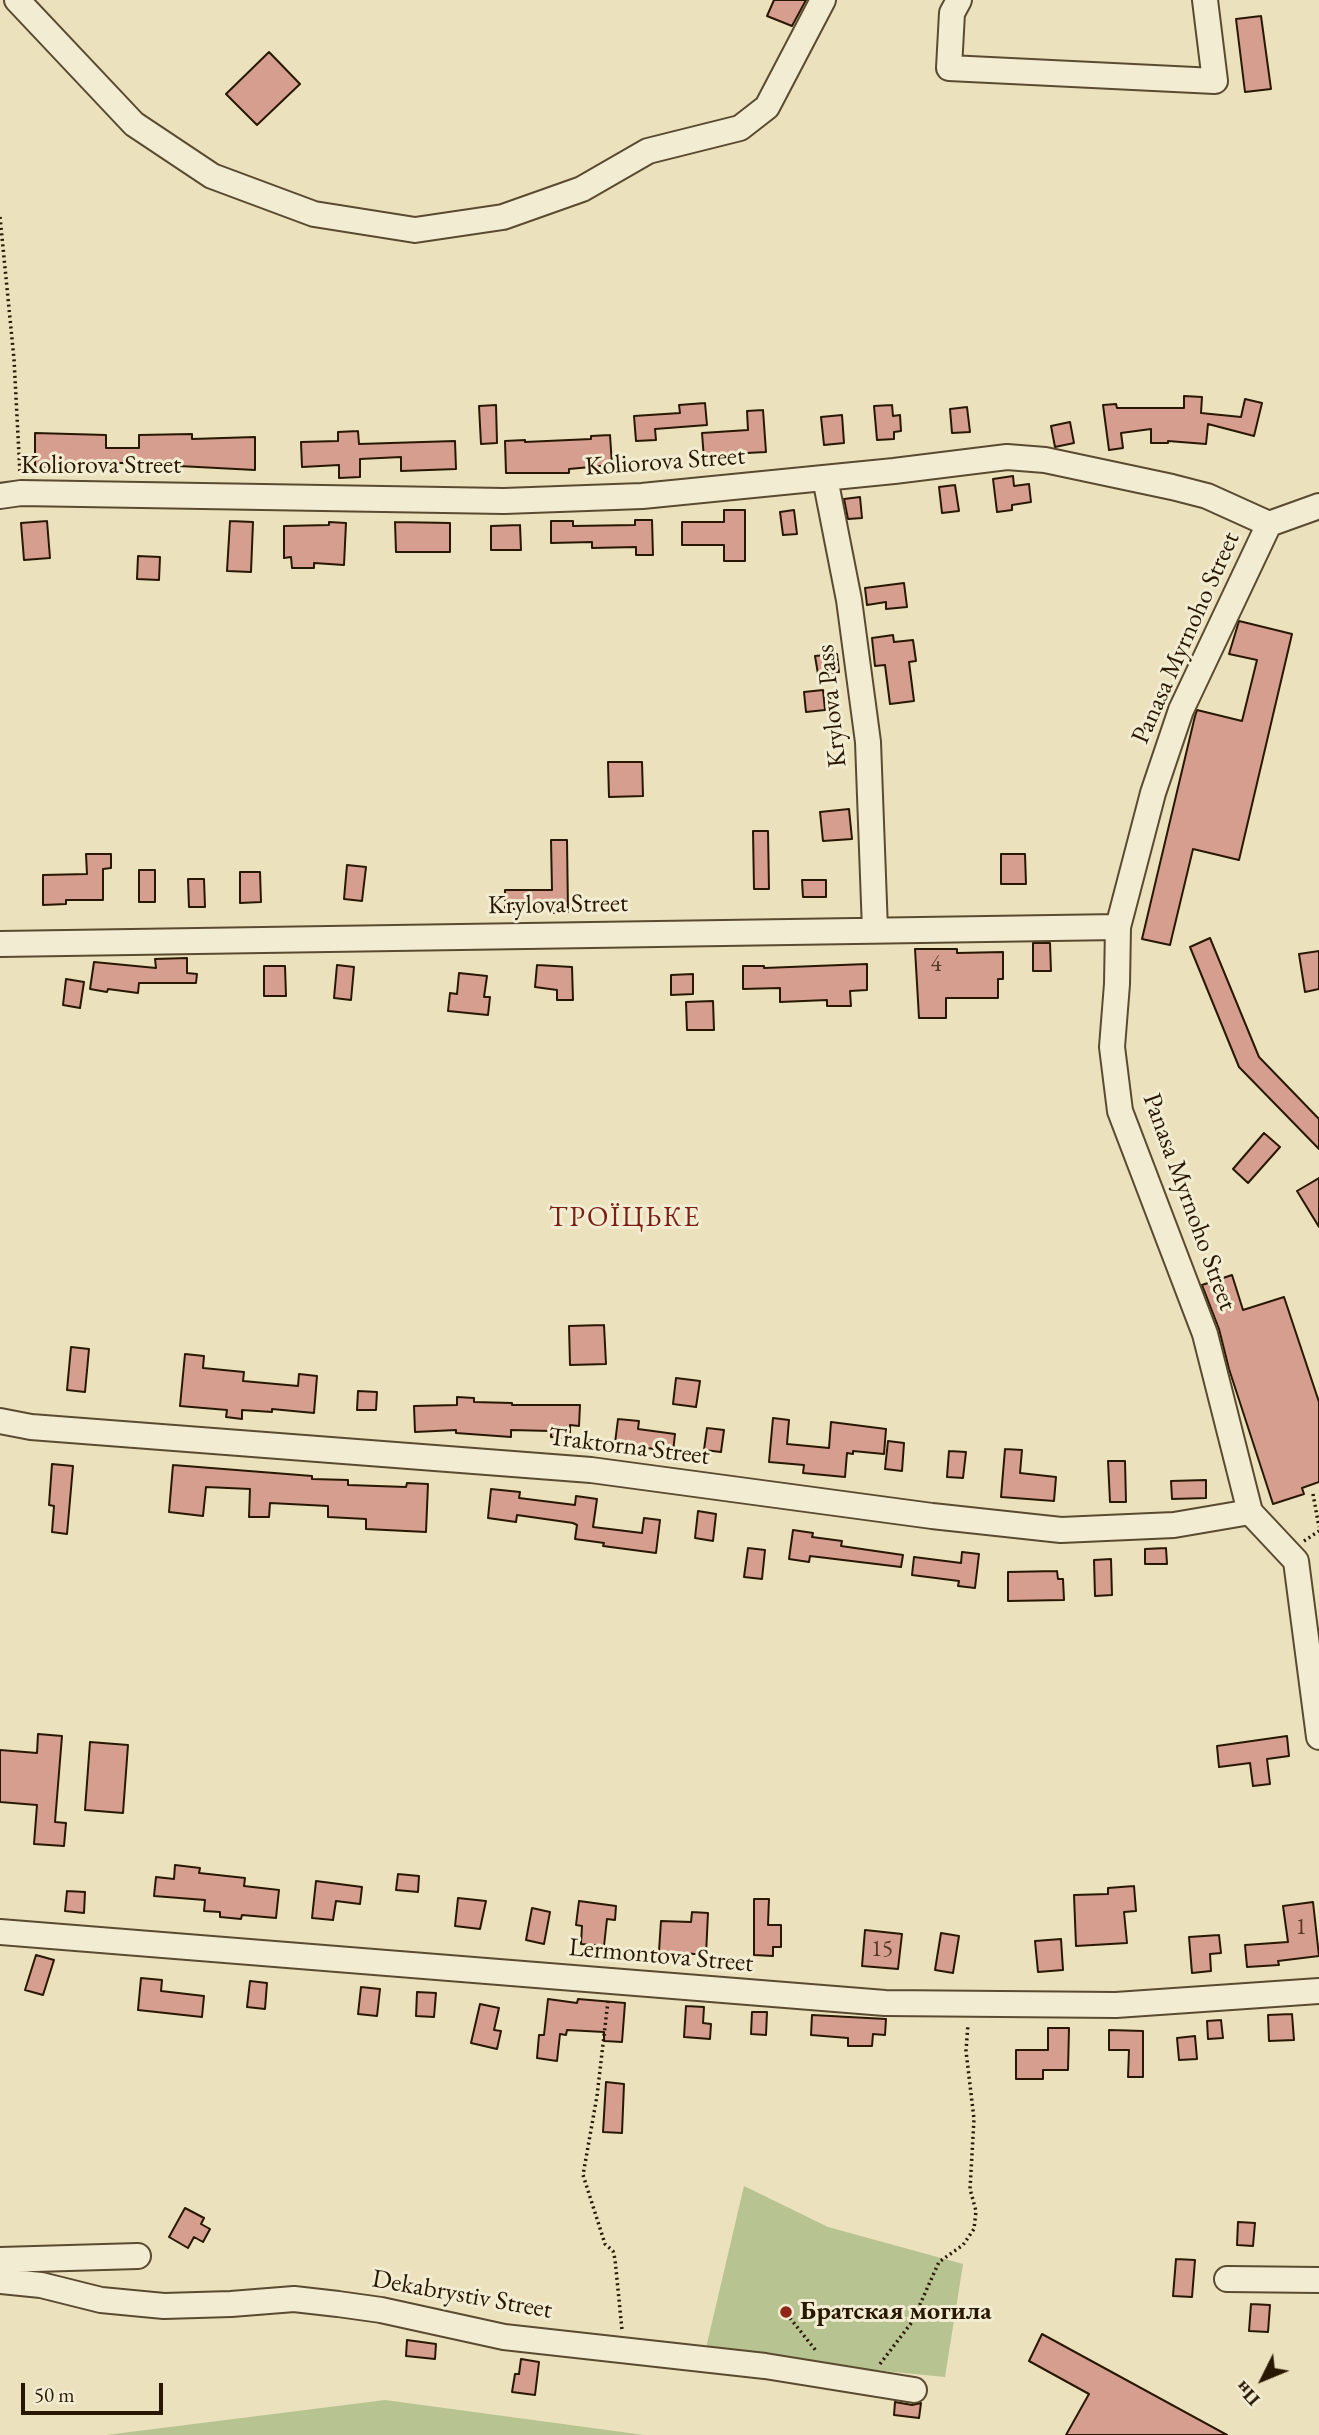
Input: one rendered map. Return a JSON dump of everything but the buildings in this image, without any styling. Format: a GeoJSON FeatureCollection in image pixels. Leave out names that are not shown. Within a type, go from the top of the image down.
{"type":"FeatureCollection","features":[{"type":"Feature","properties":{"kind":"street"},"geometry":{"type":"LineString","coordinates":[[17,0],[134,124],[212,176],[314,214],[415,230],[503,217],[582,189],[648,151],[740,128],[767,107],[823,0]]}},
{"type":"Feature","properties":{"kind":"street"},"geometry":{"type":"LineString","coordinates":[[959,0],[952,13],[949,68],[1215,81],[1205,0]]}},
{"type":"Feature","properties":{"kind":"street","name":"Koliorova Street"},"geometry":{"type":"LineString","coordinates":[[10,494],[504,501],[642,496],[1007,457],[1045,460],[1207,496],[1269,524]]}},
{"type":"Feature","properties":{"kind":"street","name":"Krylova Pass"},"geometry":{"type":"LineString","coordinates":[[825,478],[849,600],[869,743],[875,930]]}},
{"type":"Feature","properties":{"kind":"street"},"geometry":{"type":"LineString","coordinates":[[1269,524],[1319,506]]}},
{"type":"Feature","properties":{"kind":"street","name":"Panasa Myrnoho Street"},"geometry":{"type":"LineString","coordinates":[[1269,524],[1181,710],[1153,793],[1118,927],[1112,1047],[1120,1111],[1205,1334],[1250,1512],[1296,1561],[1319,1737]]}},
{"type":"Feature","properties":{"kind":"street","name":"Krylova Street"},"geometry":{"type":"LineString","coordinates":[[0,944],[1118,927]]}},
{"type":"Feature","properties":{"kind":"street","name":"Traktorna Street"},"geometry":{"type":"LineString","coordinates":[[0,1421],[31,1427],[591,1470],[932,1516],[1061,1530],[1174,1525],[1250,1512]]}},
{"type":"Feature","properties":{"kind":"street","name":"Lermontova Street"},"geometry":{"type":"LineString","coordinates":[[0,1932],[885,2003],[1116,2005],[1319,1991]]}},
{"type":"Feature","properties":{"kind":"street"},"geometry":{"type":"LineString","coordinates":[[0,2260],[138,2256]]}},
{"type":"Feature","properties":{"kind":"street"},"geometry":{"type":"LineString","coordinates":[[1227,2279],[1319,2280]]}},
{"type":"Feature","properties":{"kind":"street","name":"Dekabrystiv Street"},"geometry":{"type":"LineString","coordinates":[[0,2281],[41,2286],[101,2300],[164,2306],[294,2299],[316,2301],[381,2310],[504,2337],[765,2366],[914,2390]]}},
{"type":"Feature","properties":{"kind":"path"},"geometry":{"type":"LineString","coordinates":[[0,217],[14,359],[10,494]]}},
{"type":"Feature","properties":{"kind":"path"},"geometry":{"type":"LineString","coordinates":[[1313,1494],[1319,1527]]}},
{"type":"Feature","properties":{"kind":"path"},"geometry":{"type":"LineString","coordinates":[[609,1981],[597,2096],[583,2175],[606,2244],[615,2259],[619,2308],[627,2351]]}},
{"type":"Feature","properties":{"kind":"path"},"geometry":{"type":"LineString","coordinates":[[866,2382],[912,2322],[939,2262],[963,2245],[974,2229],[976,2211],[970,2189],[974,2119],[966,2051],[969,2004]]}},
{"type":"Feature","properties":{"kind":"path"},"geometry":{"type":"LineString","coordinates":[[790,2318],[838,2378]]}},
{"type":"Feature","properties":{"kind":"green space"},"geometry":{"type":"Polygon","coordinates":[[[744,2186],[828,2227],[963,2264],[945,2377],[843,2367],[706,2348],[744,2186]]]}},
{"type":"Feature","properties":{"kind":"green space"},"geometry":{"type":"Polygon","coordinates":[[[385,2400],[644,2435],[106,2435],[385,2400]]]}},
{"type":"Feature","properties":{"kind":"place","name":"Братская могила"},"geometry":{"type":"Point","coordinates":[786,2312]}},
{"type":"Feature","properties":{"kind":"district","name":"ТРОЇЦЬКЕ"},"geometry":{"type":"Point","coordinates":[625,1218]}}]}
